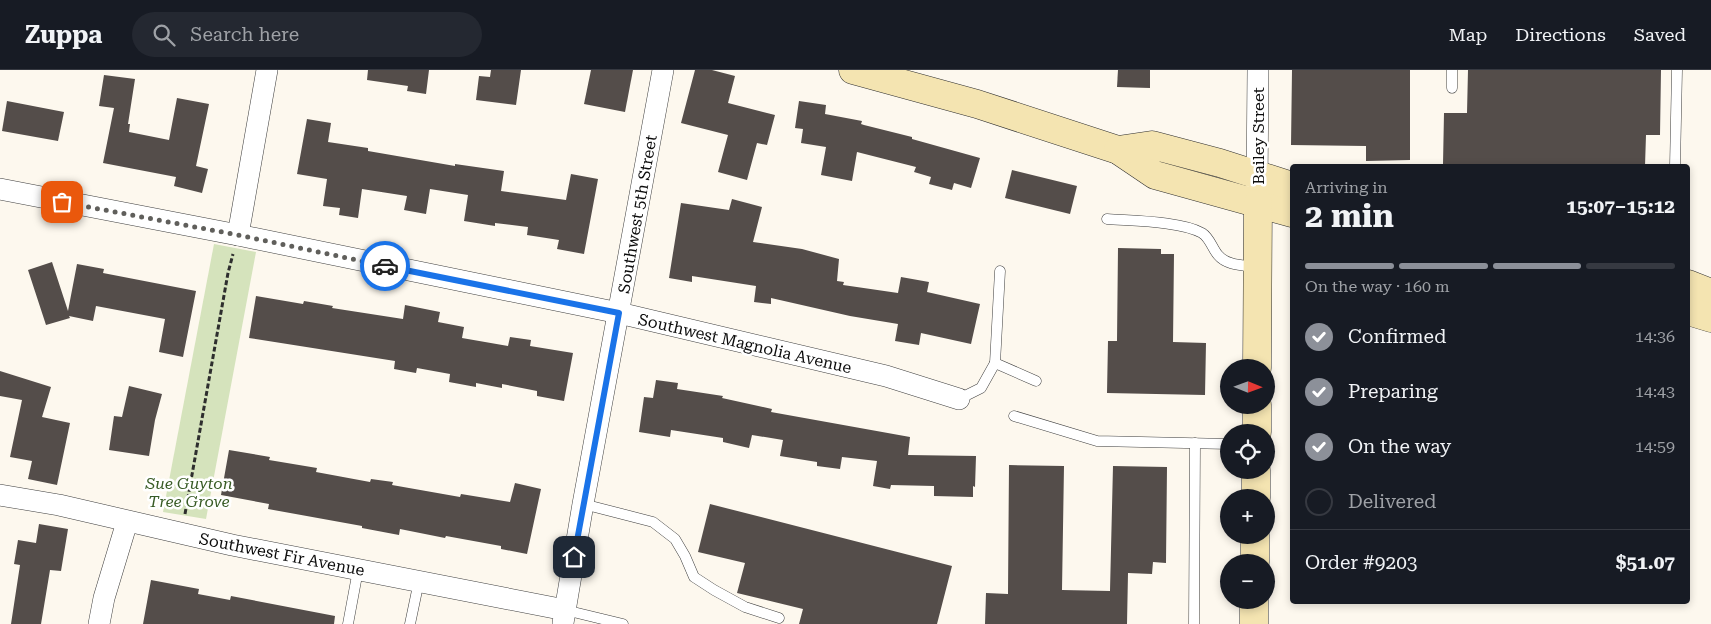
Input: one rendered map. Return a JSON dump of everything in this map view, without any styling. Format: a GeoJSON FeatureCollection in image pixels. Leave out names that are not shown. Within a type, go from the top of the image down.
{"type":"FeatureCollection","features":[{"type":"Feature","properties":{"kind":"street"},"geometry":{"type":"LineString","coordinates":[[238,235],[267,70]]}},
{"type":"Feature","properties":{"kind":"street","name":"Southwest 5th Street"},"geometry":{"type":"LineString","coordinates":[[564,617],[662,70]]}},
{"type":"Feature","properties":{"kind":"street"},"geometry":{"type":"LineString","coordinates":[[853,70],[977,104],[1118,150],[1155,175],[1290,211]]}},
{"type":"Feature","properties":{"kind":"street","name":"Bailey Street"},"geometry":{"type":"LineString","coordinates":[[1258,70],[1258,203]]}},
{"type":"Feature","properties":{"kind":"street"},"geometry":{"type":"LineString","coordinates":[[1118,150],[1152,145],[1220,162],[1290,185]]}},
{"type":"Feature","properties":{"kind":"street","name":"Southwest Magnolia Avenue"},"geometry":{"type":"LineString","coordinates":[[0,189],[238,235],[619,313],[886,376],[959,399]]}},
{"type":"Feature","properties":{"kind":"street"},"geometry":{"type":"LineString","coordinates":[[1258,203],[1258,359]]}},
{"type":"Feature","properties":{"kind":"street"},"geometry":{"type":"LineString","coordinates":[[1690,285],[1711,293]]}},
{"type":"Feature","properties":{"kind":"street"},"geometry":{"type":"LineString","coordinates":[[1690,312],[1711,318]]}},
{"type":"Feature","properties":{"kind":"street","name":"Southwest Fir Avenue"},"geometry":{"type":"LineString","coordinates":[[0,496],[59,505],[182,534],[418,581],[564,617]]}},
{"type":"Feature","properties":{"kind":"street"},"geometry":{"type":"LineString","coordinates":[[99,624],[104,598],[127,522]]}},
{"type":"Feature","properties":{"kind":"street"},"geometry":{"type":"LineString","coordinates":[[1254,609],[1254,624]]}},
{"type":"Feature","properties":{"kind":"lane"},"geometry":{"type":"LineString","coordinates":[[1452,70],[1452,88]]}},
{"type":"Feature","properties":{"kind":"lane"},"geometry":{"type":"LineString","coordinates":[[1675,164],[1677,70]]}},
{"type":"Feature","properties":{"kind":"lane"},"geometry":{"type":"LineString","coordinates":[[1107,219],[1165,223],[1187,228],[1203,234],[1212,244],[1218,256],[1229,263],[1258,267]]}},
{"type":"Feature","properties":{"kind":"lane"},"geometry":{"type":"LineString","coordinates":[[959,399],[981,388],[995,364],[1000,271]]}},
{"type":"Feature","properties":{"kind":"lane"},"geometry":{"type":"LineString","coordinates":[[995,364],[1036,381]]}},
{"type":"Feature","properties":{"kind":"lane"},"geometry":{"type":"LineString","coordinates":[[1014,416],[1097,441],[1220,444]]}},
{"type":"Feature","properties":{"kind":"lane"},"geometry":{"type":"LineString","coordinates":[[1194,624],[1195,443]]}},
{"type":"Feature","properties":{"kind":"lane"},"geometry":{"type":"LineString","coordinates":[[583,504],[653,522],[675,539],[694,577],[745,607],[779,618]]}},
{"type":"Feature","properties":{"kind":"lane"},"geometry":{"type":"LineString","coordinates":[[348,624],[358,570]]}},
{"type":"Feature","properties":{"kind":"lane"},"geometry":{"type":"LineString","coordinates":[[410,624],[418,581]]}},
{"type":"Feature","properties":{"kind":"lane"},"geometry":{"type":"LineString","coordinates":[[564,617],[623,624]]}},
{"type":"Feature","properties":{"kind":"path"},"geometry":{"type":"LineString","coordinates":[[182,534],[228,273],[238,235]]}},
{"type":"Feature","properties":{"kind":"green space","name":"Sue Guyton Tree Grove"},"geometry":{"type":"Polygon","coordinates":[[[214,244],[256,252],[206,519],[163,512],[214,244]]]}},
{"type":"Feature","properties":{"kind":"building"},"geometry":{"type":"Polygon","coordinates":[[[368,70],[429,70],[426,94],[407,91],[408,86],[367,80],[368,70]]]}},
{"type":"Feature","properties":{"kind":"building"},"geometry":{"type":"Polygon","coordinates":[[[491,70],[521,70],[516,105],[476,100],[479,76],[490,77],[491,70]]]}},
{"type":"Feature","properties":{"kind":"building"},"geometry":{"type":"Polygon","coordinates":[[[591,70],[633,70],[625,112],[584,104],[591,70]]]}},
{"type":"Feature","properties":{"kind":"building"},"geometry":{"type":"Polygon","coordinates":[[[695,70],[712,70],[735,76],[728,103],[775,115],[767,145],[757,143],[747,180],[718,172],[728,135],[681,123],[695,70]]]}},
{"type":"Feature","properties":{"kind":"building"},"geometry":{"type":"Polygon","coordinates":[[[1118,70],[1150,70],[1150,88],[1117,87],[1118,70]]]}},
{"type":"Feature","properties":{"kind":"building"},"geometry":{"type":"Polygon","coordinates":[[[1292,70],[1410,70],[1410,160],[1366,161],[1366,146],[1291,145],[1292,70]]]}},
{"type":"Feature","properties":{"kind":"building"},"geometry":{"type":"Polygon","coordinates":[[[1468,70],[1661,70],[1660,135],[1646,135],[1645,164],[1443,164],[1444,113],[1467,113],[1468,70]]]}},
{"type":"Feature","properties":{"kind":"building"},"geometry":{"type":"Polygon","coordinates":[[[104,75],[135,79],[128,124],[130,124],[129,132],[169,140],[177,98],[209,104],[196,166],[208,169],[202,193],[174,186],[176,177],[103,163],[114,108],[99,106],[104,75]]]}},
{"type":"Feature","properties":{"kind":"building"},"geometry":{"type":"Polygon","coordinates":[[[7,101],[64,112],[58,141],[2,131],[7,101]]]}},
{"type":"Feature","properties":{"kind":"building"},"geometry":{"type":"Polygon","coordinates":[[[799,101],[826,105],[825,114],[862,121],[861,124],[864,125],[912,137],[912,139],[980,158],[971,188],[954,183],[952,190],[929,184],[931,177],[914,172],[916,167],[857,152],[852,181],[821,175],[826,147],[801,143],[803,129],[795,128],[799,101]]]}},
{"type":"Feature","properties":{"kind":"building"},"geometry":{"type":"Polygon","coordinates":[[[307,119],[331,123],[328,142],[368,148],[368,151],[455,166],[455,164],[504,171],[501,191],[566,200],[571,174],[598,179],[584,254],[557,249],[559,240],[527,235],[528,227],[495,223],[495,226],[464,221],[468,195],[430,189],[426,214],[404,210],[407,196],[362,189],[358,218],[339,215],[340,208],[323,206],[327,179],[297,174],[307,119]]]}},
{"type":"Feature","properties":{"kind":"building"},"geometry":{"type":"Polygon","coordinates":[[[1012,170],[1077,186],[1070,214],[1005,198],[1012,170]]]}},
{"type":"Feature","properties":{"kind":"building"},"geometry":{"type":"Polygon","coordinates":[[[732,199],[762,207],[753,242],[802,249],[839,259],[837,281],[844,282],[843,285],[898,293],[901,277],[929,282],[927,292],[980,304],[971,344],[921,333],[919,345],[895,341],[898,324],[850,316],[771,298],[771,304],[754,302],[756,286],[692,276],[692,282],[669,278],[681,203],[729,210],[732,199]]]}},
{"type":"Feature","properties":{"kind":"building"},"geometry":{"type":"Polygon","coordinates":[[[1118,248],[1161,249],[1161,254],[1174,254],[1173,342],[1206,343],[1205,395],[1107,393],[1108,341],[1117,341],[1118,248]]]}},
{"type":"Feature","properties":{"kind":"building"},"geometry":{"type":"Polygon","coordinates":[[[52,262],[68,311],[77,264],[104,269],[103,273],[196,291],[183,357],[159,352],[165,319],[96,306],[93,321],[69,316],[70,318],[46,325],[28,270],[52,262]]]}},
{"type":"Feature","properties":{"kind":"building"},"geometry":{"type":"Polygon","coordinates":[[[256,296],[303,304],[304,301],[333,306],[332,308],[403,319],[405,305],[440,312],[438,322],[464,327],[462,338],[508,346],[510,337],[531,340],[530,346],[573,353],[564,401],[537,396],[537,391],[502,384],[502,388],[476,383],[476,387],[449,382],[450,374],[417,368],[416,373],[394,369],[395,361],[249,338],[256,296]]]}},
{"type":"Feature","properties":{"kind":"building"},"geometry":{"type":"Polygon","coordinates":[[[0,371],[51,387],[42,417],[70,423],[57,485],[28,479],[32,461],[10,457],[22,400],[0,396],[0,371]]]}},
{"type":"Feature","properties":{"kind":"building"},"geometry":{"type":"Polygon","coordinates":[[[656,380],[678,383],[677,389],[723,396],[722,398],[772,409],[771,412],[910,437],[908,455],[976,456],[973,497],[934,496],[934,486],[891,485],[890,489],[873,486],[877,461],[842,457],[840,469],[817,466],[817,462],[780,456],[783,440],[752,435],[749,448],[723,442],[723,438],[671,430],[670,437],[639,432],[644,397],[653,398],[656,380]]]}},
{"type":"Feature","properties":{"kind":"building"},"geometry":{"type":"Polygon","coordinates":[[[129,386],[162,394],[155,420],[149,456],[109,450],[114,416],[122,417],[129,386]]]}},
{"type":"Feature","properties":{"kind":"building"},"geometry":{"type":"Polygon","coordinates":[[[229,450],[270,457],[269,460],[317,468],[316,472],[370,482],[371,479],[393,482],[392,485],[460,497],[461,494],[510,502],[515,483],[541,489],[527,554],[501,549],[501,546],[446,536],[445,538],[400,529],[399,535],[362,528],[362,526],[268,509],[269,504],[221,495],[229,450]]]}},
{"type":"Feature","properties":{"kind":"building"},"geometry":{"type":"Polygon","coordinates":[[[1009,465],[1064,466],[1062,590],[1110,591],[1113,466],[1167,467],[1166,563],[1153,562],[1152,574],[1128,573],[1127,624],[985,624],[986,593],[1008,594],[1009,465]]]}},
{"type":"Feature","properties":{"kind":"building"},"geometry":{"type":"Polygon","coordinates":[[[710,504],[952,566],[937,624],[799,624],[803,609],[737,593],[745,563],[698,552],[710,504]]]}},
{"type":"Feature","properties":{"kind":"building"},"geometry":{"type":"Polygon","coordinates":[[[39,524],[68,529],[61,571],[50,570],[41,624],[11,624],[20,565],[14,564],[18,540],[36,543],[39,524]]]}},
{"type":"Feature","properties":{"kind":"building"},"geometry":{"type":"Polygon","coordinates":[[[151,580],[199,589],[198,594],[230,600],[231,596],[335,616],[334,624],[143,624],[151,580]]]}},
{"type":"Feature","properties":{"kind":"way so far"},"geometry":{"type":"LineString","coordinates":[[62,202],[238,235],[385,266]]}},
{"type":"Feature","properties":{"kind":"route"},"geometry":{"type":"LineString","coordinates":[[385,266],[619,313],[574,557]]}}]}
